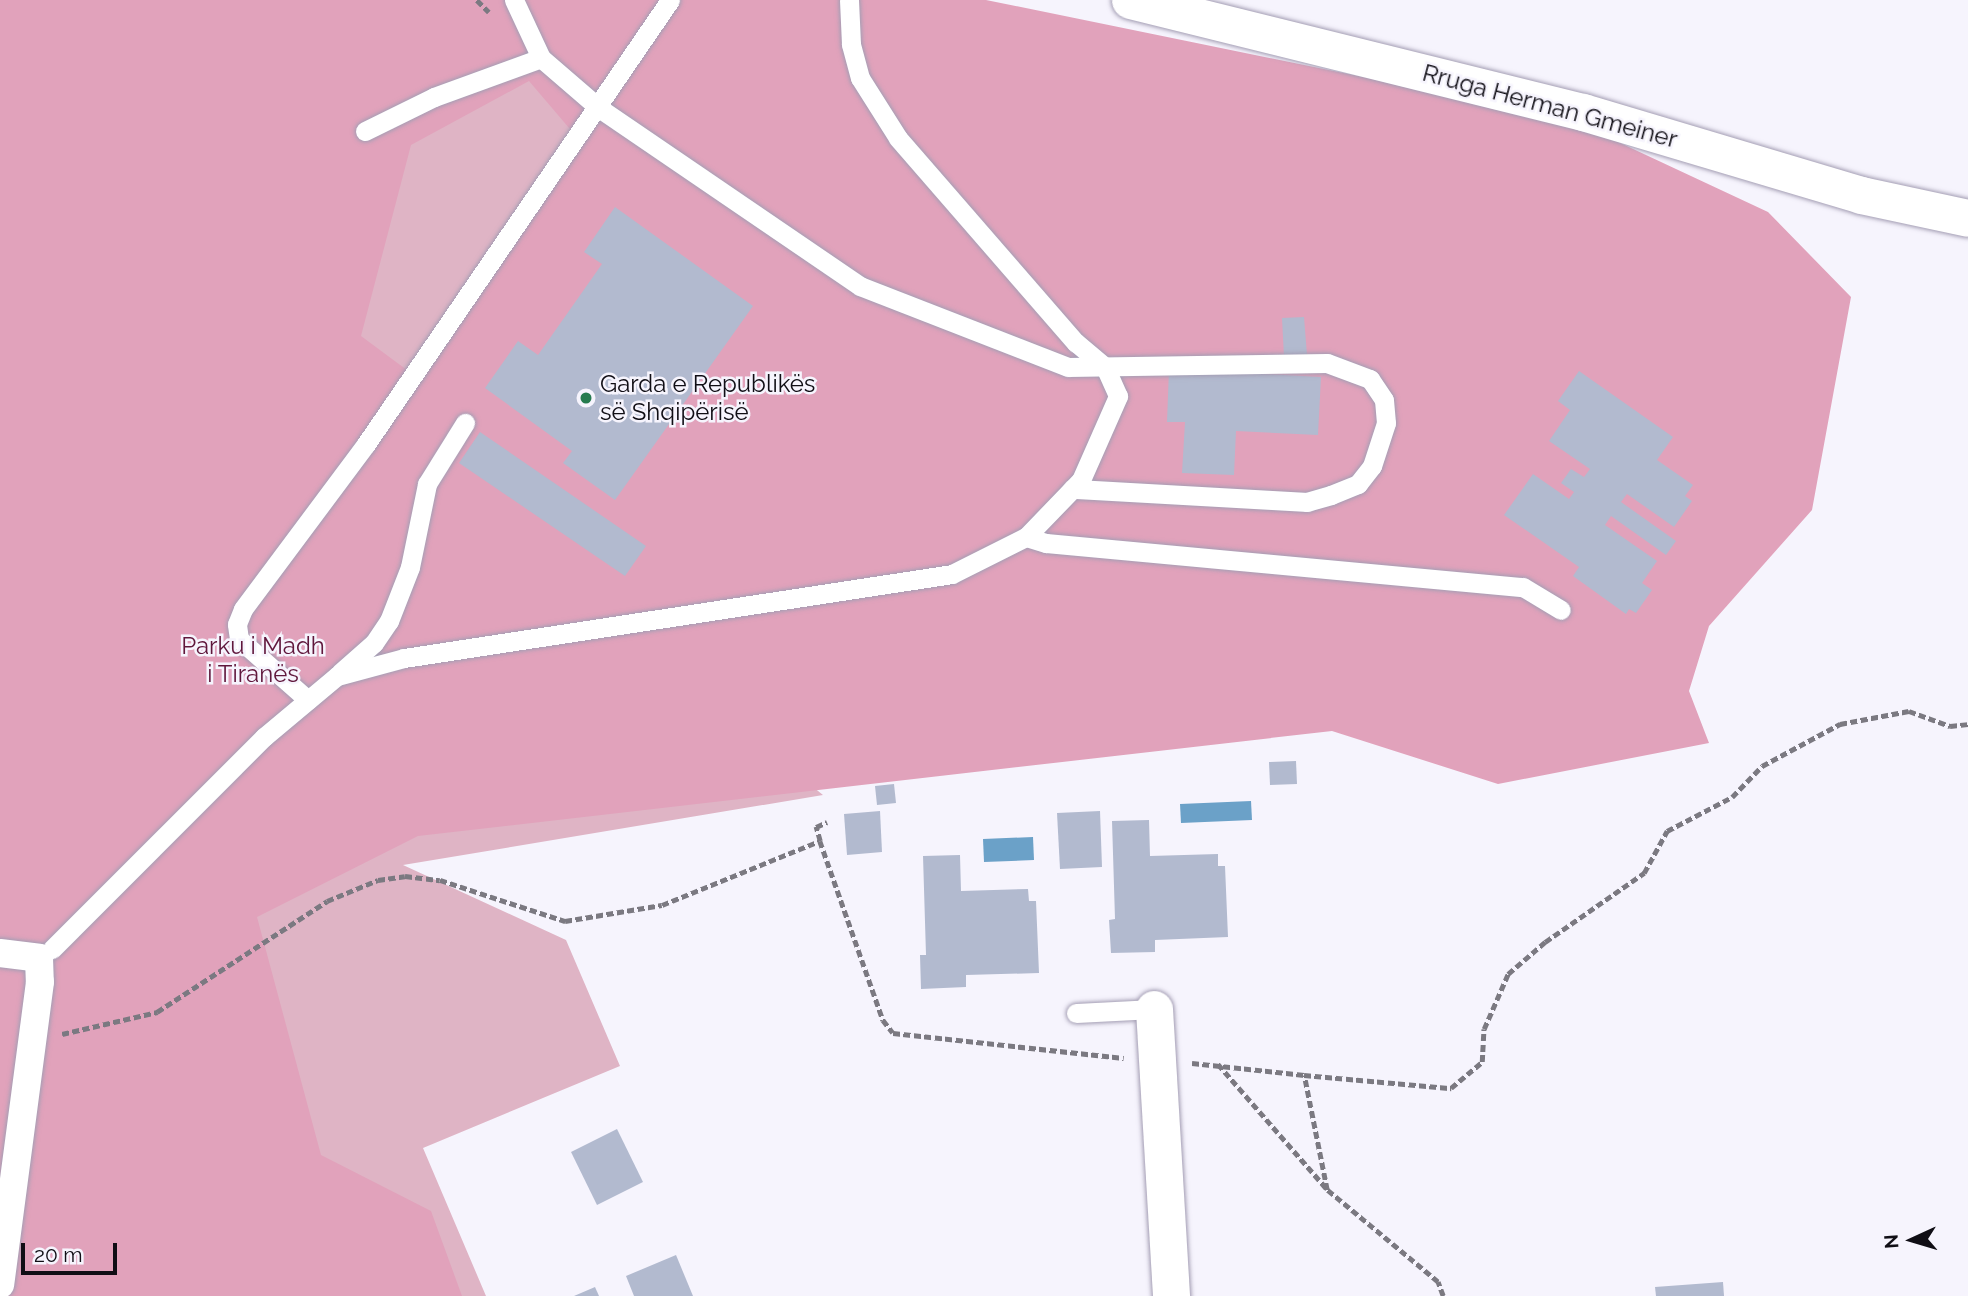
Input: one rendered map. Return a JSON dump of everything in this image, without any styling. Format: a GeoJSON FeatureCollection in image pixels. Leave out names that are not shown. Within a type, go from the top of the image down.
{"type":"FeatureCollection","features":[{"type":"Feature","properties":{"kind":"street","name":"Rruga Herman Gmeiner"},"geometry":{"type":"LineString","coordinates":[[1130,0],[1583,112],[1861,195],[1968,218]]}},
{"type":"Feature","properties":{"kind":"street"},"geometry":{"type":"LineString","coordinates":[[0,953],[45,954],[0,1284]]}},
{"type":"Feature","properties":{"kind":"street"},"geometry":{"type":"LineString","coordinates":[[1154,1009],[1171,1296]]}},
{"type":"Feature","properties":{"kind":"lane"},"geometry":{"type":"LineString","coordinates":[[514,0],[541,58],[599,108],[860,286],[1068,367],[1105,367],[1148,362],[1300,363],[1351,368],[1370,379],[1384,400],[1386,423],[1380,446],[1358,484],[1307,502],[1072,489]]}},
{"type":"Feature","properties":{"kind":"lane"},"geometry":{"type":"LineString","coordinates":[[308,700],[239,639],[237,624],[243,609],[366,444],[599,108],[670,0]]}},
{"type":"Feature","properties":{"kind":"lane"},"geometry":{"type":"LineString","coordinates":[[337,676],[404,658],[941,577],[992,557],[1026,537],[1081,481],[1118,396],[1105,367],[1076,343],[898,138],[860,79],[850,44],[849,0]]}},
{"type":"Feature","properties":{"kind":"lane"},"geometry":{"type":"LineString","coordinates":[[365,131],[443,93],[541,58]]}},
{"type":"Feature","properties":{"kind":"lane"},"geometry":{"type":"LineString","coordinates":[[45,954],[255,746],[374,643],[389,621],[410,567],[427,484],[465,424]]}},
{"type":"Feature","properties":{"kind":"lane"},"geometry":{"type":"LineString","coordinates":[[1026,537],[1059,544],[1523,587],[1562,610]]}},
{"type":"Feature","properties":{"kind":"lane"},"geometry":{"type":"LineString","coordinates":[[1076,1013],[1154,1009]]}},
{"type":"Feature","properties":{"kind":"path"},"geometry":{"type":"LineString","coordinates":[[827,822],[816,827],[820,841],[883,1020],[894,1033],[1157,1062],[1218,1064],[1304,1075],[1451,1088],[1482,1062],[1484,1029],[1508,974],[1545,942],[1644,873],[1667,831],[1732,797],[1762,766],[1840,724],[1909,711],[1950,726],[1968,724]]}},
{"type":"Feature","properties":{"kind":"path"},"geometry":{"type":"LineString","coordinates":[[33,1038],[92,1031],[157,1012],[327,901],[378,880],[405,876],[440,880],[565,921],[662,905],[820,841]]}},
{"type":"Feature","properties":{"kind":"path"},"geometry":{"type":"LineString","coordinates":[[1218,1064],[1327,1189],[1438,1282],[1443,1296]]}},
{"type":"Feature","properties":{"kind":"path"},"geometry":{"type":"LineString","coordinates":[[1304,1075],[1327,1189]]}},
{"type":"Feature","properties":{"kind":"green space","name":"Parku i Madh i Tiranës"},"geometry":{"type":"Polygon","coordinates":[[[0,0],[710,0],[379,437],[823,795],[403,865],[566,940],[620,1066],[423,1148],[486,1296],[0,1296],[0,0]]]}},
{"type":"Feature","properties":{"kind":"green space"},"geometry":{"type":"Polygon","coordinates":[[[0,0],[986,0],[1569,119],[1768,212],[1851,297],[1812,510],[1709,626],[1689,691],[1709,743],[1498,784],[1332,731],[418,836],[257,917],[321,1155],[431,1211],[462,1296],[0,1296],[0,0]],[[529,81],[411,145],[361,336],[419,379],[581,142],[529,81]]]}},
{"type":"Feature","properties":{"kind":"water"},"geometry":{"type":"Polygon","coordinates":[[[1251,801],[1252,820],[1181,823],[1180,804],[1251,801]]]}},
{"type":"Feature","properties":{"kind":"water"},"geometry":{"type":"Polygon","coordinates":[[[1033,837],[1034,860],[984,862],[983,839],[1033,837]]]}},
{"type":"Feature","properties":{"kind":"building"},"geometry":{"type":"Polygon","coordinates":[[[615,207],[753,306],[615,500],[563,463],[572,451],[485,388],[518,341],[538,355],[602,264],[584,252],[615,207]]]}},
{"type":"Feature","properties":{"kind":"building"},"geometry":{"type":"Polygon","coordinates":[[[1304,317],[1307,355],[1284,357],[1282,318],[1304,317]]]}},
{"type":"Feature","properties":{"kind":"building"},"geometry":{"type":"Polygon","coordinates":[[[1169,369],[1321,377],[1318,435],[1236,431],[1234,475],[1182,473],[1185,422],[1167,422],[1169,369]]]}},
{"type":"Feature","properties":{"kind":"building"},"geometry":{"type":"Polygon","coordinates":[[[1579,371],[1673,437],[1657,460],[1693,485],[1685,496],[1692,501],[1674,527],[1627,494],[1621,502],[1676,541],[1666,555],[1611,516],[1605,525],[1657,561],[1642,583],[1652,590],[1636,613],[1629,609],[1626,614],[1573,576],[1579,567],[1504,515],[1533,474],[1569,499],[1574,492],[1561,483],[1571,469],[1584,477],[1590,469],[1549,441],[1570,410],[1558,401],[1579,371]]]}},
{"type":"Feature","properties":{"kind":"building"},"geometry":{"type":"Polygon","coordinates":[[[480,432],[646,546],[625,576],[459,463],[480,432]]]}},
{"type":"Feature","properties":{"kind":"building"},"geometry":{"type":"Polygon","coordinates":[[[1296,761],[1297,784],[1270,785],[1269,762],[1296,761]]]}},
{"type":"Feature","properties":{"kind":"building"},"geometry":{"type":"Polygon","coordinates":[[[894,784],[896,803],[877,805],[875,786],[894,784]]]}},
{"type":"Feature","properties":{"kind":"building"},"geometry":{"type":"Polygon","coordinates":[[[880,811],[882,852],[847,855],[844,814],[880,811]]]}},
{"type":"Feature","properties":{"kind":"building"},"geometry":{"type":"Polygon","coordinates":[[[1100,811],[1102,867],[1060,869],[1057,813],[1100,811]]]}},
{"type":"Feature","properties":{"kind":"building"},"geometry":{"type":"Polygon","coordinates":[[[1149,820],[1150,856],[1218,854],[1218,866],[1225,866],[1228,937],[1155,940],[1155,952],[1111,953],[1109,920],[1115,919],[1112,821],[1149,820]]]}},
{"type":"Feature","properties":{"kind":"building"},"geometry":{"type":"Polygon","coordinates":[[[960,855],[961,891],[1028,889],[1029,901],[1036,901],[1039,973],[966,975],[966,987],[921,989],[920,955],[926,955],[923,856],[960,855]]]}},
{"type":"Feature","properties":{"kind":"building"},"geometry":{"type":"Polygon","coordinates":[[[617,1129],[643,1182],[597,1205],[571,1152],[617,1129]]]}},
{"type":"Feature","properties":{"kind":"building"},"geometry":{"type":"Polygon","coordinates":[[[676,1255],[693,1296],[634,1296],[626,1276],[676,1255]]]}},
{"type":"Feature","properties":{"kind":"building"},"geometry":{"type":"Polygon","coordinates":[[[1723,1282],[1724,1296],[1656,1296],[1655,1287],[1723,1282]]]}},
{"type":"Feature","properties":{"kind":"building"},"geometry":{"type":"Polygon","coordinates":[[[595,1287],[599,1296],[574,1296],[595,1287]]]}},
{"type":"Feature","properties":{"kind":"place","name":"Garda e Republikës së Shqipërisë"},"geometry":{"type":"Point","coordinates":[586,398]}}]}
